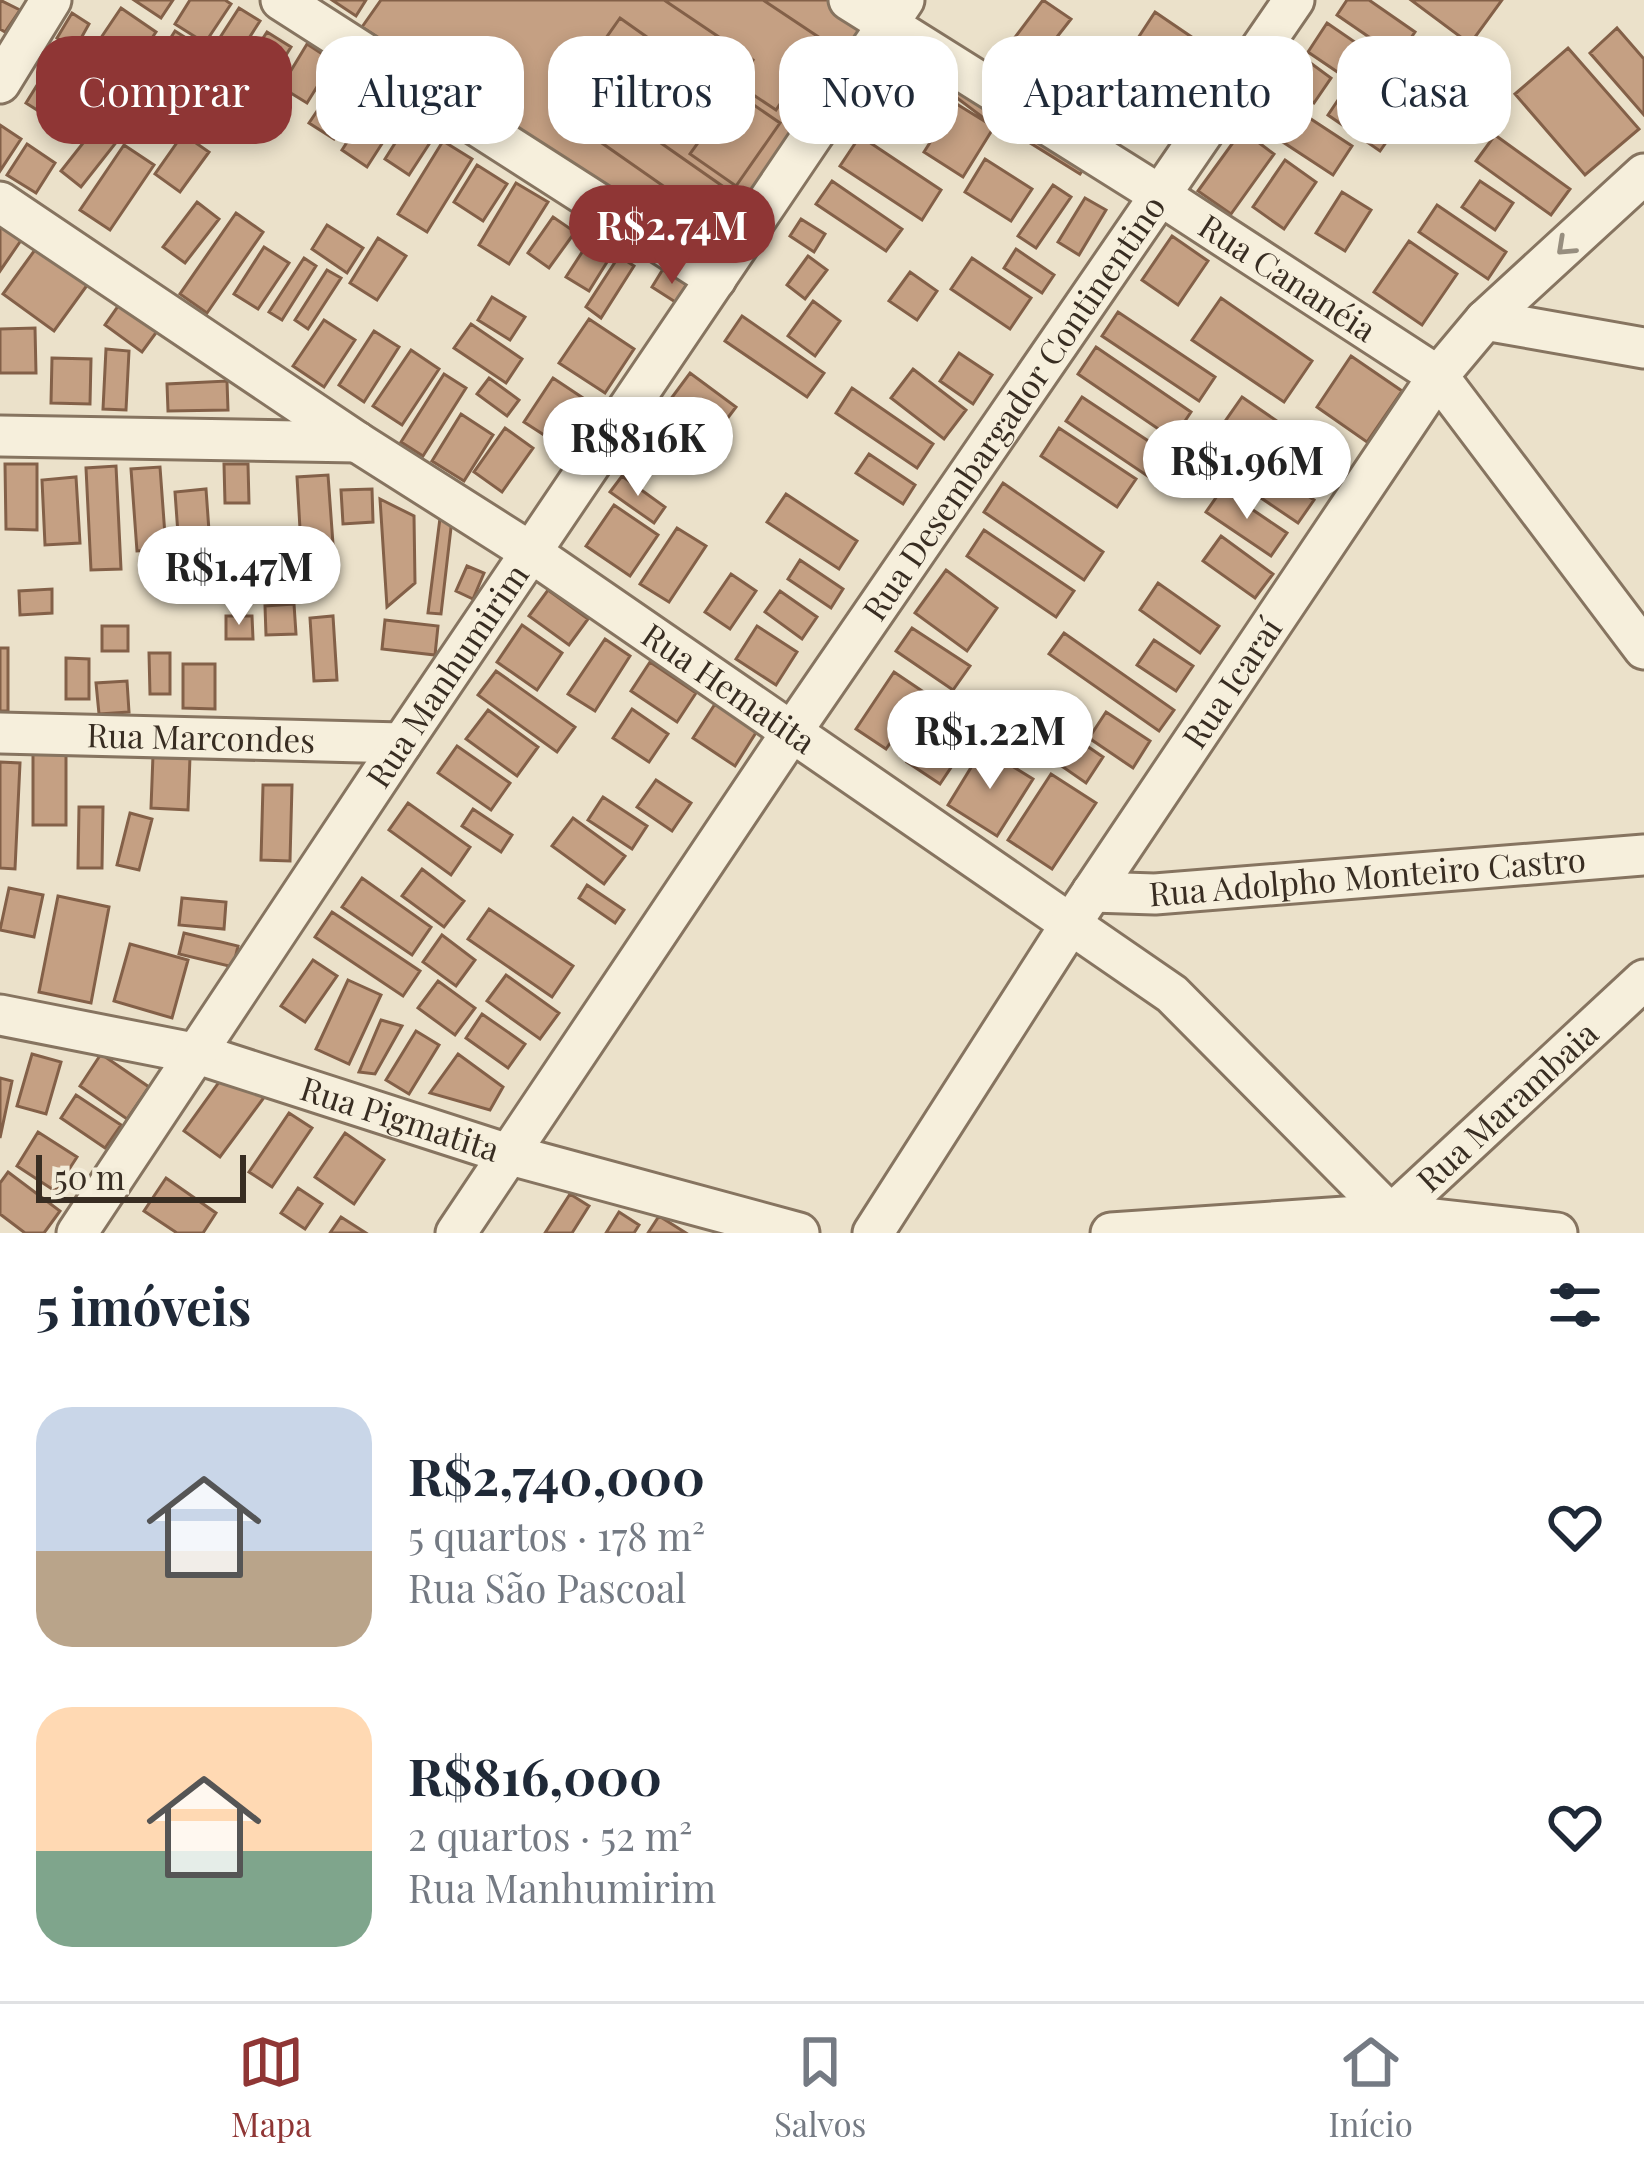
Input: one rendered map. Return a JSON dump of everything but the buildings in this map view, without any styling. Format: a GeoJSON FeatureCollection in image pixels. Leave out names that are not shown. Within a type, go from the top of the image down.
{"type":"FeatureCollection","features":[{"type":"Feature","properties":{"kind":"street"},"geometry":{"type":"LineString","coordinates":[[0,82],[51,0]]}},
{"type":"Feature","properties":{"kind":"street"},"geometry":{"type":"LineString","coordinates":[[281,0],[716,279]]}},
{"type":"Feature","properties":{"kind":"street","name":"Rua Cananéia"},"geometry":{"type":"LineString","coordinates":[[849,0],[895,12],[1162,196],[1438,376],[1644,649]]}},
{"type":"Feature","properties":{"kind":"street","name":"Rua Desembargador Continentino"},"geometry":{"type":"LineString","coordinates":[[456,1233],[791,733],[1294,0]]}},
{"type":"Feature","properties":{"kind":"street","name":"Rua Manhumirim"},"geometry":{"type":"LineString","coordinates":[[77,1233],[895,12]]}},
{"type":"Feature","properties":{"kind":"street","name":"Rua Icaraí"},"geometry":{"type":"LineString","coordinates":[[874,1233],[1082,907],[1438,376],[1486,320],[1644,175]]}},
{"type":"Feature","properties":{"kind":"street","name":"Rua Hematita"},"geometry":{"type":"LineString","coordinates":[[0,202],[532,554],[791,733],[1082,907],[1172,994],[1390,1227]]}},
{"type":"Feature","properties":{"kind":"street"},"geometry":{"type":"LineString","coordinates":[[1486,320],[1644,347]]}},
{"type":"Feature","properties":{"kind":"street"},"geometry":{"type":"LineString","coordinates":[[0,436],[357,442]]}},
{"type":"Feature","properties":{"kind":"street","name":"Rua Marcondes"},"geometry":{"type":"LineString","coordinates":[[0,733],[402,743]]}},
{"type":"Feature","properties":{"kind":"street","name":"Rua Adolpho Monteiro Castro"},"geometry":{"type":"LineString","coordinates":[[1082,907],[1154,894],[1644,855]]}},
{"type":"Feature","properties":{"kind":"street","name":"Rua Marambaia"},"geometry":{"type":"LineString","coordinates":[[1390,1227],[1644,980]]}},
{"type":"Feature","properties":{"kind":"street","name":"Rua Pigmatita"},"geometry":{"type":"LineString","coordinates":[[0,1015],[198,1054],[511,1155],[799,1233]]}},
{"type":"Feature","properties":{"kind":"street"},"geometry":{"type":"LineString","coordinates":[[1111,1233],[1390,1227],[1557,1233]]}}]}
